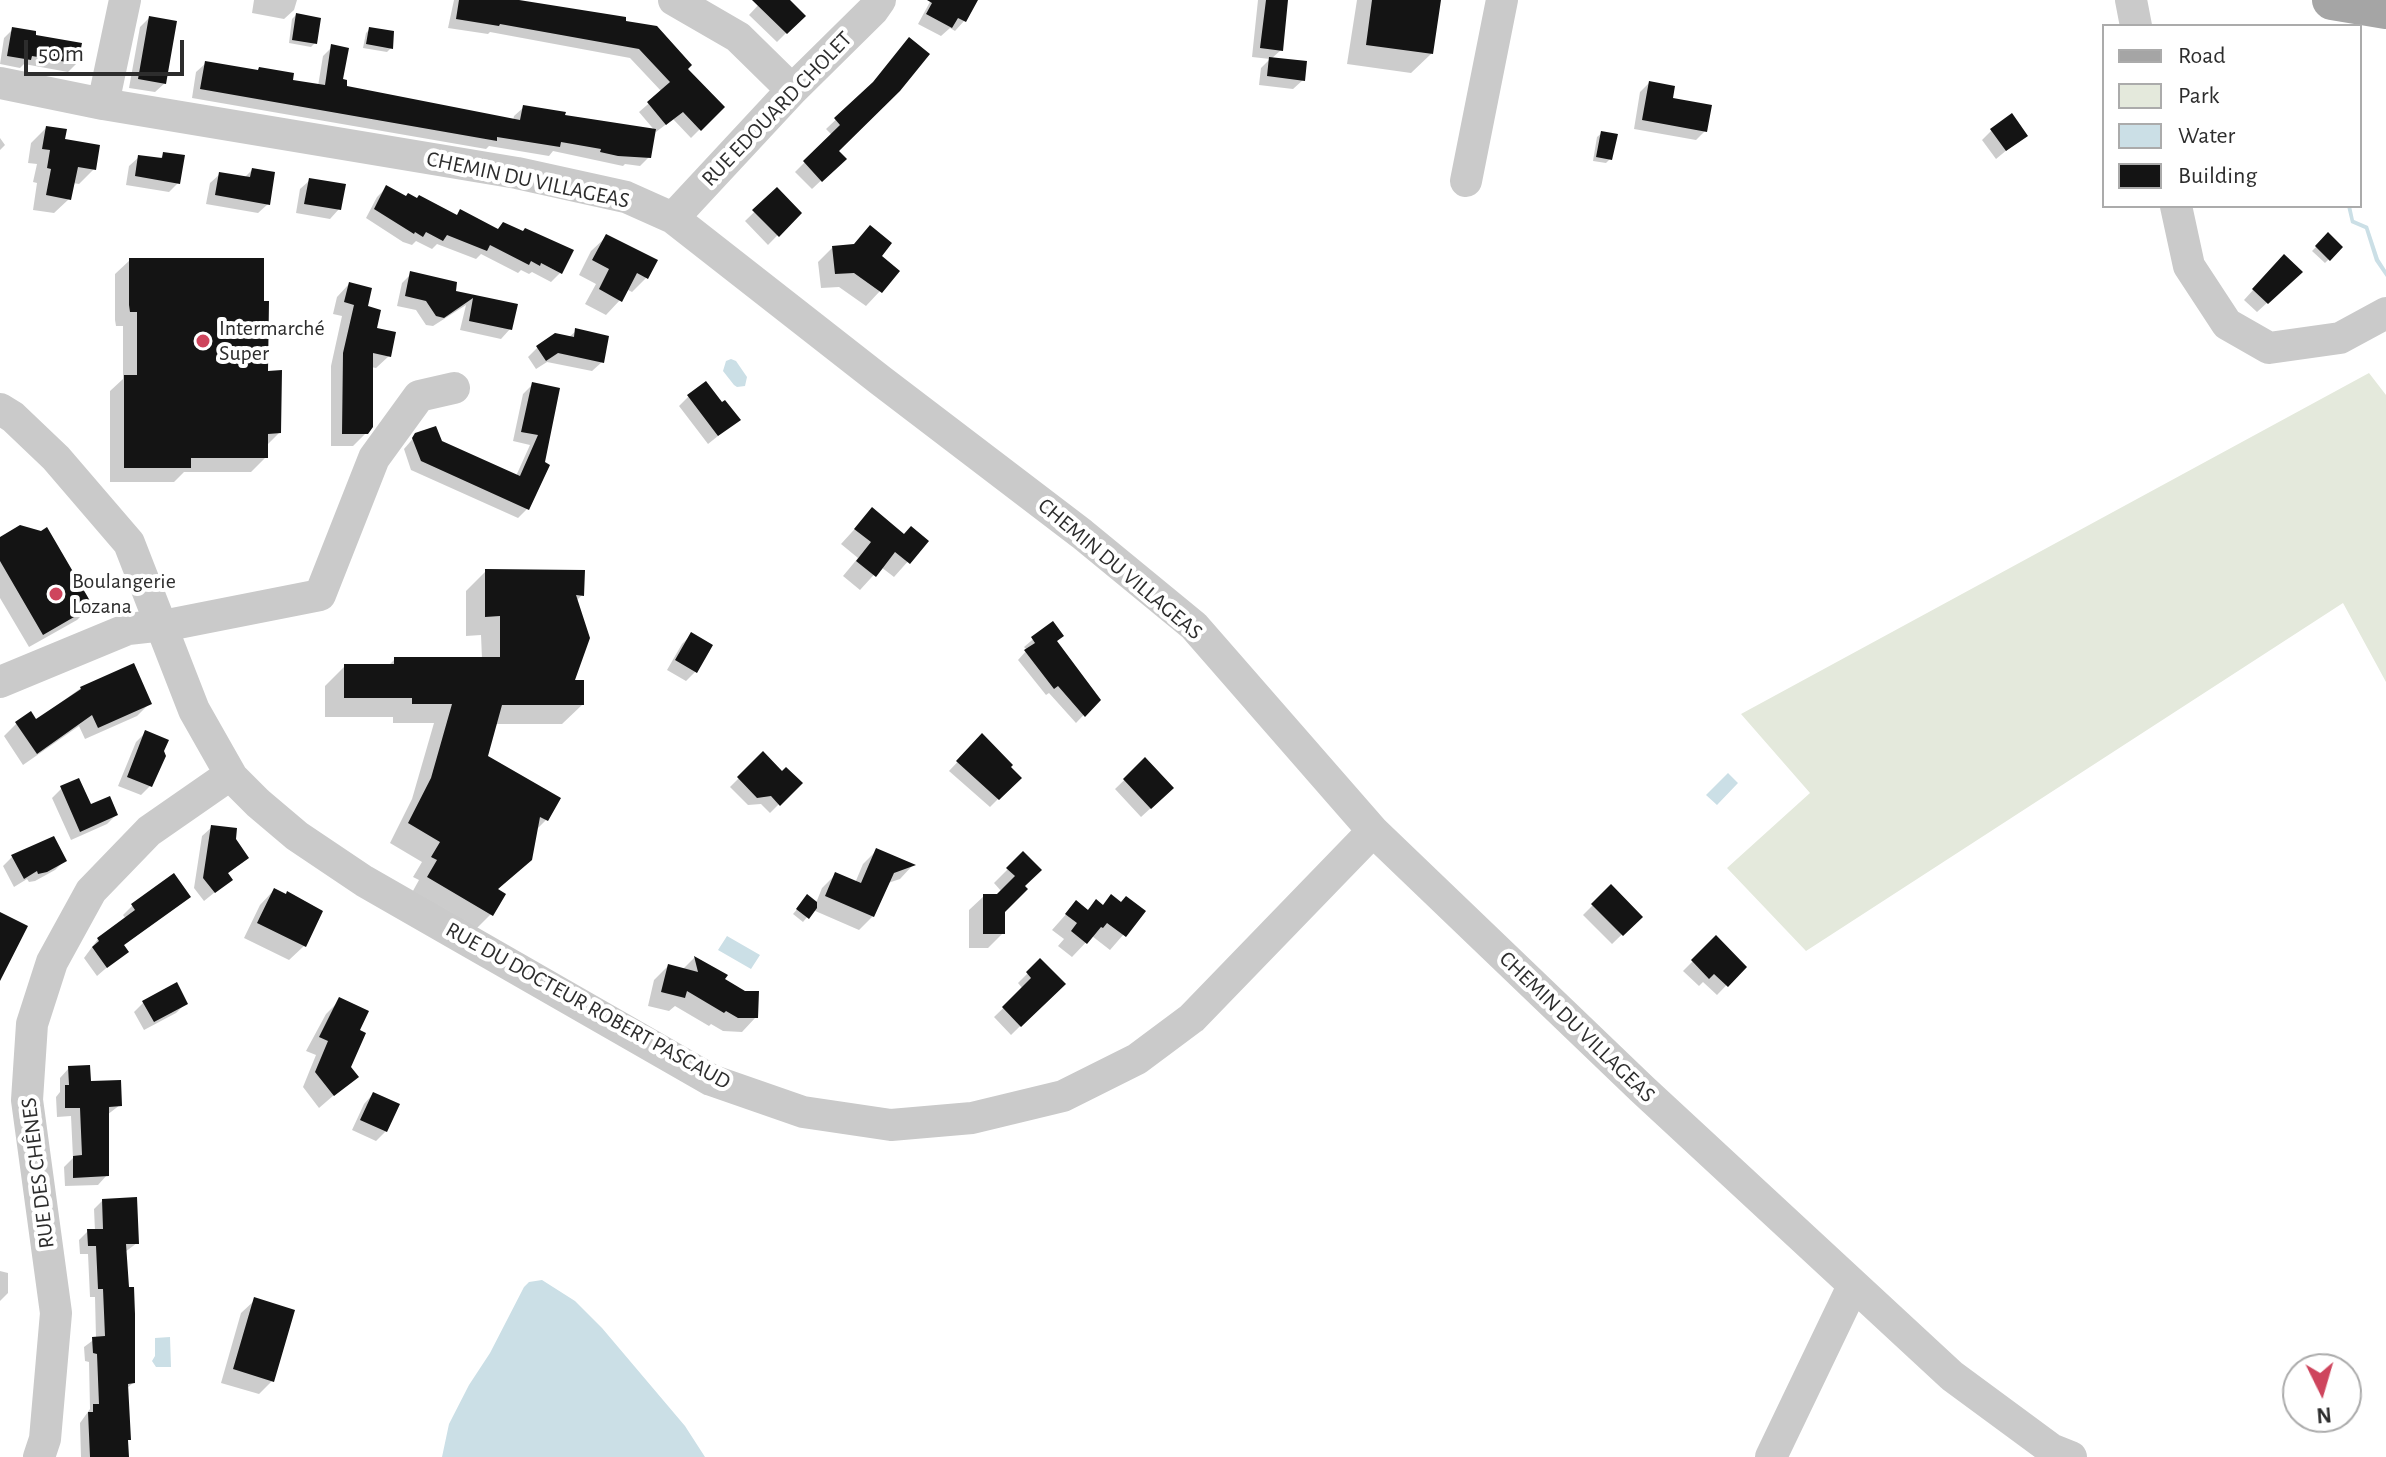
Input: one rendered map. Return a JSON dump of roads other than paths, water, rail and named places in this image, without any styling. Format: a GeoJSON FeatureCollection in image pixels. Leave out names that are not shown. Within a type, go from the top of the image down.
{"type":"FeatureCollection","features":[{"type":"Feature","properties":{"kind":"main road"},"geometry":{"type":"LineString","coordinates":[[2332,0],[2386,9]]}},
{"type":"Feature","properties":{"kind":"street"},"geometry":{"type":"LineString","coordinates":[[103,104],[125,0]]}},
{"type":"Feature","properties":{"kind":"street"},"geometry":{"type":"LineString","coordinates":[[674,0],[738,37],[792,90]]}},
{"type":"Feature","properties":{"kind":"street","name":"RUE EDOUARD CHOLET"},"geometry":{"type":"LineString","coordinates":[[673,218],[880,0]]}},
{"type":"Feature","properties":{"kind":"street"},"geometry":{"type":"LineString","coordinates":[[1466,181],[1502,0]]}},
{"type":"Feature","properties":{"kind":"street"},"geometry":{"type":"LineString","coordinates":[[2131,0],[2136,24]]}},
{"type":"Feature","properties":{"kind":"street","name":"CHEMIN DU VILLAGEAS"},"geometry":{"type":"LineString","coordinates":[[0,83],[103,104],[517,173],[626,197],[673,218],[1082,534],[1194,626],[1373,831],[1630,1078],[1952,1376],[2051,1449],[2071,1457]]}},
{"type":"Feature","properties":{"kind":"street"},"geometry":{"type":"LineString","coordinates":[[2176,208],[2189,266],[2227,324],[2269,348],[2340,338],[2386,313]]}},
{"type":"Feature","properties":{"kind":"street"},"geometry":{"type":"LineString","coordinates":[[0,682],[128,629],[163,626],[320,595],[374,458],[419,396],[454,388]]}},
{"type":"Feature","properties":{"kind":"street","name":"RUE DU DOCTEUR ROBERT PASCAUD"},"geometry":{"type":"LineString","coordinates":[[0,409],[13,417],[56,458],[129,543],[194,710],[232,777],[297,836],[364,881],[711,1080],[803,1112],[891,1125],[972,1118],[1063,1096],[1137,1059],[1192,1018],[1373,831]]}},
{"type":"Feature","properties":{"kind":"street","name":"RUE DES CHÊNES"},"geometry":{"type":"LineString","coordinates":[[39,1457],[45,1439],[56,1313],[27,1100],[32,1024],[52,962],[91,891],[149,831],[221,781],[232,777]]}},
{"type":"Feature","properties":{"kind":"street"},"geometry":{"type":"LineString","coordinates":[[1771,1457],[1853,1286]]}},
{"type":"Feature","properties":{"kind":"water"},"geometry":{"type":"Polygon","coordinates":[[[2347,208],[2351,208],[2354,220],[2368,226],[2386,277],[2375,261],[2365,229],[2351,223],[2347,208]]]}},
{"type":"Feature","properties":{"kind":"water"},"geometry":{"type":"Polygon","coordinates":[[[726,361],[736,361],[747,377],[745,386],[734,385],[723,371],[726,361]]]}},
{"type":"Feature","properties":{"kind":"water"},"geometry":{"type":"Polygon","coordinates":[[[1728,773],[1738,783],[1717,805],[1706,795],[1728,773]]]}},
{"type":"Feature","properties":{"kind":"water"},"geometry":{"type":"Polygon","coordinates":[[[727,936],[760,955],[751,969],[718,950],[727,936]]]}},
{"type":"Feature","properties":{"kind":"water"},"geometry":{"type":"Polygon","coordinates":[[[542,1280],[575,1301],[602,1328],[685,1426],[705,1457],[442,1457],[449,1424],[524,1287],[529,1282],[542,1280]]]}},
{"type":"Feature","properties":{"kind":"water"},"geometry":{"type":"Polygon","coordinates":[[[170,1337],[171,1367],[156,1367],[152,1361],[155,1338],[170,1337]]]}},
{"type":"Feature","properties":{"kind":"place","name":"Intermarché Super"},"geometry":{"type":"Point","coordinates":[203,341]}},
{"type":"Feature","properties":{"kind":"place","name":"Boulangerie Lozana"},"geometry":{"type":"Point","coordinates":[56,594]}}]}
